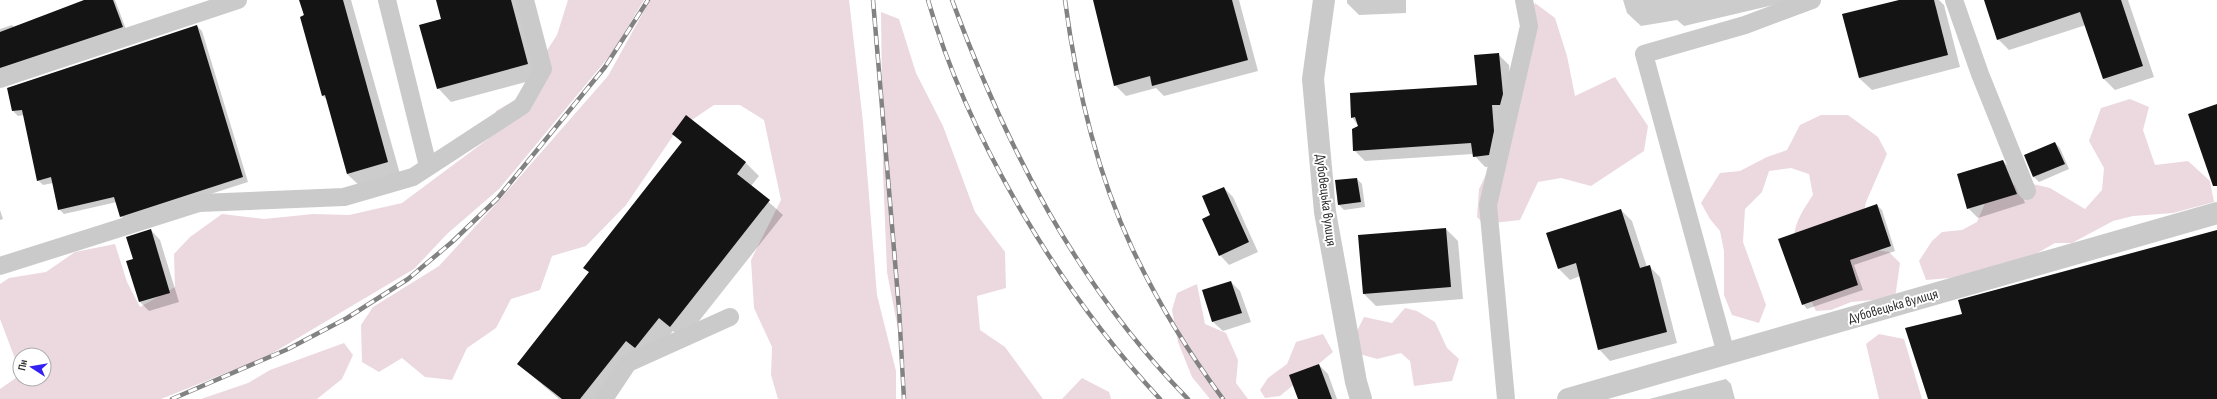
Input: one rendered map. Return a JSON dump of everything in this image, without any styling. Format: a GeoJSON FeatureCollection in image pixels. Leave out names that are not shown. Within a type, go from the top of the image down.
{"type":"FeatureCollection","features":[{"type":"Feature","properties":{"kind":"street","name":"Дубовецька вулиця"},"geometry":{"type":"LineString","coordinates":[[1324,0],[1313,79],[1325,212],[1356,382],[1362,399]]}},
{"type":"Feature","properties":{"kind":"street","name":"Дубовецька вулиця"},"geometry":{"type":"LineString","coordinates":[[1568,399],[2217,213]]}},
{"type":"Feature","properties":{"kind":"lane"},"geometry":{"type":"LineString","coordinates":[[0,79],[238,0]]}},
{"type":"Feature","properties":{"kind":"lane"},"geometry":{"type":"LineString","coordinates":[[387,0],[428,166]]}},
{"type":"Feature","properties":{"kind":"lane"},"geometry":{"type":"LineString","coordinates":[[0,266],[199,203],[344,197],[412,177],[522,106],[543,69],[525,0]]}},
{"type":"Feature","properties":{"kind":"lane"},"geometry":{"type":"LineString","coordinates":[[1506,399],[1488,205],[1530,26],[1524,0]]}},
{"type":"Feature","properties":{"kind":"lane"},"geometry":{"type":"LineString","coordinates":[[1726,354],[1644,54],[1745,26],[1812,0]]}},
{"type":"Feature","properties":{"kind":"lane"},"geometry":{"type":"LineString","coordinates":[[1954,0],[1980,74],[2027,191]]}},
{"type":"Feature","properties":{"kind":"lane"},"geometry":{"type":"LineString","coordinates":[[604,399],[628,364],[730,317]]}},
{"type":"Feature","properties":{"kind":"shaded area"},"geometry":{"type":"Polygon","coordinates":[[[568,0],[644,0],[612,53],[499,189],[447,234],[414,269],[266,357],[161,399],[0,399],[0,389],[12,381],[12,387],[52,387],[52,347],[12,347],[12,351],[0,319],[0,284],[9,278],[46,272],[75,252],[115,244],[127,282],[140,307],[175,287],[174,254],[190,237],[222,214],[264,219],[313,214],[349,215],[402,203],[488,139],[496,111],[515,100],[557,35],[568,0]]]}},
{"type":"Feature","properties":{"kind":"shaded area"},"geometry":{"type":"Polygon","coordinates":[[[650,0],[849,0],[863,122],[877,295],[896,371],[896,399],[778,399],[771,375],[772,347],[754,308],[751,260],[781,200],[764,120],[740,105],[714,105],[677,130],[626,205],[586,246],[552,256],[540,290],[511,299],[496,328],[467,348],[452,380],[425,377],[402,358],[379,372],[362,362],[361,325],[373,307],[439,266],[496,204],[608,76],[650,0]]]}},
{"type":"Feature","properties":{"kind":"shaded area"},"geometry":{"type":"Polygon","coordinates":[[[1535,3],[1555,18],[1567,56],[1575,96],[1615,77],[1648,126],[1644,151],[1591,186],[1561,178],[1538,182],[1520,220],[1484,224],[1477,217],[1479,189],[1505,136],[1522,32],[1535,3]]]}},
{"type":"Feature","properties":{"kind":"shaded area"},"geometry":{"type":"Polygon","coordinates":[[[881,12],[899,19],[916,73],[943,126],[975,212],[1005,252],[1006,288],[977,296],[980,330],[1005,347],[1043,399],[906,399],[905,366],[887,272],[883,172],[881,12]]]}},
{"type":"Feature","properties":{"kind":"shaded area"},"geometry":{"type":"Polygon","coordinates":[[[2130,99],[2149,107],[2143,130],[2155,165],[2188,161],[2210,181],[2214,202],[2173,213],[2133,216],[2113,221],[2072,243],[2055,243],[2020,263],[1961,277],[1926,280],[1919,261],[1932,241],[1942,232],[1962,230],[1977,222],[1986,201],[2021,181],[2050,188],[2085,209],[2102,190],[2104,168],[2089,141],[2101,108],[2130,99]]]}},
{"type":"Feature","properties":{"kind":"shaded area"},"geometry":{"type":"Polygon","coordinates":[[[1821,115],[1848,115],[1878,137],[1887,154],[1866,202],[1861,225],[1866,249],[1889,252],[1900,263],[1895,298],[1851,302],[1831,310],[1816,311],[1806,285],[1794,244],[1796,225],[1813,195],[1809,174],[1791,168],[1769,171],[1762,192],[1745,209],[1743,242],[1766,305],[1759,323],[1732,315],[1724,295],[1724,251],[1720,231],[1710,219],[1701,203],[1720,173],[1740,171],[1767,157],[1787,150],[1800,125],[1821,115]]]}},
{"type":"Feature","properties":{"kind":"shaded area"},"geometry":{"type":"Polygon","coordinates":[[[1197,284],[1205,324],[1226,333],[1238,360],[1236,383],[1248,399],[1210,399],[1192,377],[1178,342],[1172,310],[1177,293],[1197,284]]]}},
{"type":"Feature","properties":{"kind":"shaded area"},"geometry":{"type":"Polygon","coordinates":[[[1405,308],[1417,311],[1435,322],[1447,348],[1459,359],[1452,381],[1414,386],[1410,361],[1401,353],[1377,359],[1356,353],[1353,339],[1364,317],[1392,323],[1405,308]]]}},
{"type":"Feature","properties":{"kind":"shaded area"},"geometry":{"type":"Polygon","coordinates":[[[1323,334],[1333,352],[1280,396],[1265,398],[1260,390],[1268,378],[1287,364],[1296,342],[1323,334]]]}},
{"type":"Feature","properties":{"kind":"shaded area"},"geometry":{"type":"Polygon","coordinates":[[[1879,334],[1904,339],[1922,399],[1879,399],[1866,344],[1879,334]]]}},
{"type":"Feature","properties":{"kind":"shaded area"},"geometry":{"type":"Polygon","coordinates":[[[344,343],[353,355],[342,379],[317,399],[201,399],[248,383],[270,370],[344,343]]]}},
{"type":"Feature","properties":{"kind":"shaded area"},"geometry":{"type":"Polygon","coordinates":[[[1082,378],[1109,392],[1111,399],[1062,399],[1082,378]]]}},
{"type":"Feature","properties":{"kind":"building"},"geometry":{"type":"Polygon","coordinates":[[[84,0],[113,0],[123,27],[0,68],[0,32],[84,0]]]}},
{"type":"Feature","properties":{"kind":"building"},"geometry":{"type":"Polygon","coordinates":[[[299,0],[343,0],[388,162],[347,174],[325,95],[322,96],[300,17],[304,15],[299,0]]]}},
{"type":"Feature","properties":{"kind":"building"},"geometry":{"type":"Polygon","coordinates":[[[436,0],[511,0],[528,64],[437,89],[419,25],[441,19],[436,0]]]}},
{"type":"Feature","properties":{"kind":"building"},"geometry":{"type":"Polygon","coordinates":[[[1093,0],[1232,0],[1248,60],[1152,86],[1150,76],[1114,86],[1093,0]]]}},
{"type":"Feature","properties":{"kind":"building"},"geometry":{"type":"Polygon","coordinates":[[[1899,0],[1934,0],[1948,55],[1859,78],[1842,14],[1899,0]]]}},
{"type":"Feature","properties":{"kind":"building"},"geometry":{"type":"Polygon","coordinates":[[[1984,0],[2121,0],[2143,66],[2103,79],[2080,12],[1997,40],[1984,0]]]}},
{"type":"Feature","properties":{"kind":"building"},"geometry":{"type":"Polygon","coordinates":[[[197,25],[243,177],[120,217],[114,197],[58,210],[51,177],[37,181],[22,110],[12,111],[7,88],[197,25]]]}},
{"type":"Feature","properties":{"kind":"building"},"geometry":{"type":"Polygon","coordinates":[[[1499,53],[1503,94],[1500,105],[1492,105],[1494,131],[1489,155],[1473,157],[1471,143],[1353,151],[1352,129],[1358,126],[1355,117],[1351,118],[1350,93],[1477,85],[1474,55],[1499,53]]]}},
{"type":"Feature","properties":{"kind":"building"},"geometry":{"type":"Polygon","coordinates":[[[2217,104],[2217,186],[2213,186],[2188,114],[2217,104]]]}},
{"type":"Feature","properties":{"kind":"building"},"geometry":{"type":"Polygon","coordinates":[[[686,115],[746,162],[737,174],[770,200],[670,327],[659,318],[635,348],[626,341],[580,399],[562,399],[517,364],[589,272],[583,268],[682,142],[672,134],[686,115]]]}},
{"type":"Feature","properties":{"kind":"building"},"geometry":{"type":"Polygon","coordinates":[[[2055,142],[2065,164],[2033,177],[2024,155],[2055,142]]]}},
{"type":"Feature","properties":{"kind":"building"},"geometry":{"type":"Polygon","coordinates":[[[2003,160],[2017,194],[1967,209],[1957,174],[2003,160]]]}},
{"type":"Feature","properties":{"kind":"building"},"geometry":{"type":"Polygon","coordinates":[[[1357,178],[1361,202],[1338,205],[1335,180],[1357,178]]]}},
{"type":"Feature","properties":{"kind":"building"},"geometry":{"type":"Polygon","coordinates":[[[1224,187],[1249,242],[1219,256],[1202,219],[1210,215],[1202,196],[1224,187]]]}},
{"type":"Feature","properties":{"kind":"building"},"geometry":{"type":"Polygon","coordinates":[[[1877,204],[1891,246],[1850,260],[1858,285],[1802,305],[1778,239],[1877,204]]]}},
{"type":"Feature","properties":{"kind":"building"},"geometry":{"type":"Polygon","coordinates":[[[1621,209],[1640,268],[1650,265],[1667,332],[1598,350],[1576,263],[1558,269],[1546,233],[1621,209]]]}},
{"type":"Feature","properties":{"kind":"building"},"geometry":{"type":"Polygon","coordinates":[[[1446,228],[1451,287],[1363,294],[1358,235],[1446,228]]]}},
{"type":"Feature","properties":{"kind":"building"},"geometry":{"type":"Polygon","coordinates":[[[151,229],[170,293],[139,302],[126,261],[133,259],[126,237],[151,229]]]}},
{"type":"Feature","properties":{"kind":"building"},"geometry":{"type":"Polygon","coordinates":[[[2217,230],[2217,399],[1928,399],[1905,328],[1962,314],[1958,300],[2217,230]]]}},
{"type":"Feature","properties":{"kind":"building"},"geometry":{"type":"Polygon","coordinates":[[[1231,281],[1242,313],[1212,322],[1202,290],[1231,281]]]}},
{"type":"Feature","properties":{"kind":"building"},"geometry":{"type":"Polygon","coordinates":[[[1319,364],[1332,399],[1298,399],[1289,375],[1319,364]]]}},
{"type":"Feature","properties":{"kind":"railway"},"geometry":{"type":"LineString","coordinates":[[172,399],[288,349],[347,318],[408,279],[452,242],[497,199],[605,67],[648,0]]}},
{"type":"Feature","properties":{"kind":"railway"},"geometry":{"type":"LineString","coordinates":[[873,0],[899,309],[904,399]]}},
{"type":"Feature","properties":{"kind":"railway"},"geometry":{"type":"LineString","coordinates":[[928,0],[945,53],[967,106],[993,159],[1022,212],[1054,263],[1088,311],[1123,357],[1160,399]]}},
{"type":"Feature","properties":{"kind":"railway"},"geometry":{"type":"LineString","coordinates":[[952,0],[996,109],[1021,161],[1049,213],[1079,262],[1112,310],[1148,356],[1188,399]]}},
{"type":"Feature","properties":{"kind":"railway"},"geometry":{"type":"LineString","coordinates":[[1065,0],[1075,63],[1089,127],[1119,219],[1132,248],[1163,307],[1185,345],[1223,399]]}}]}
